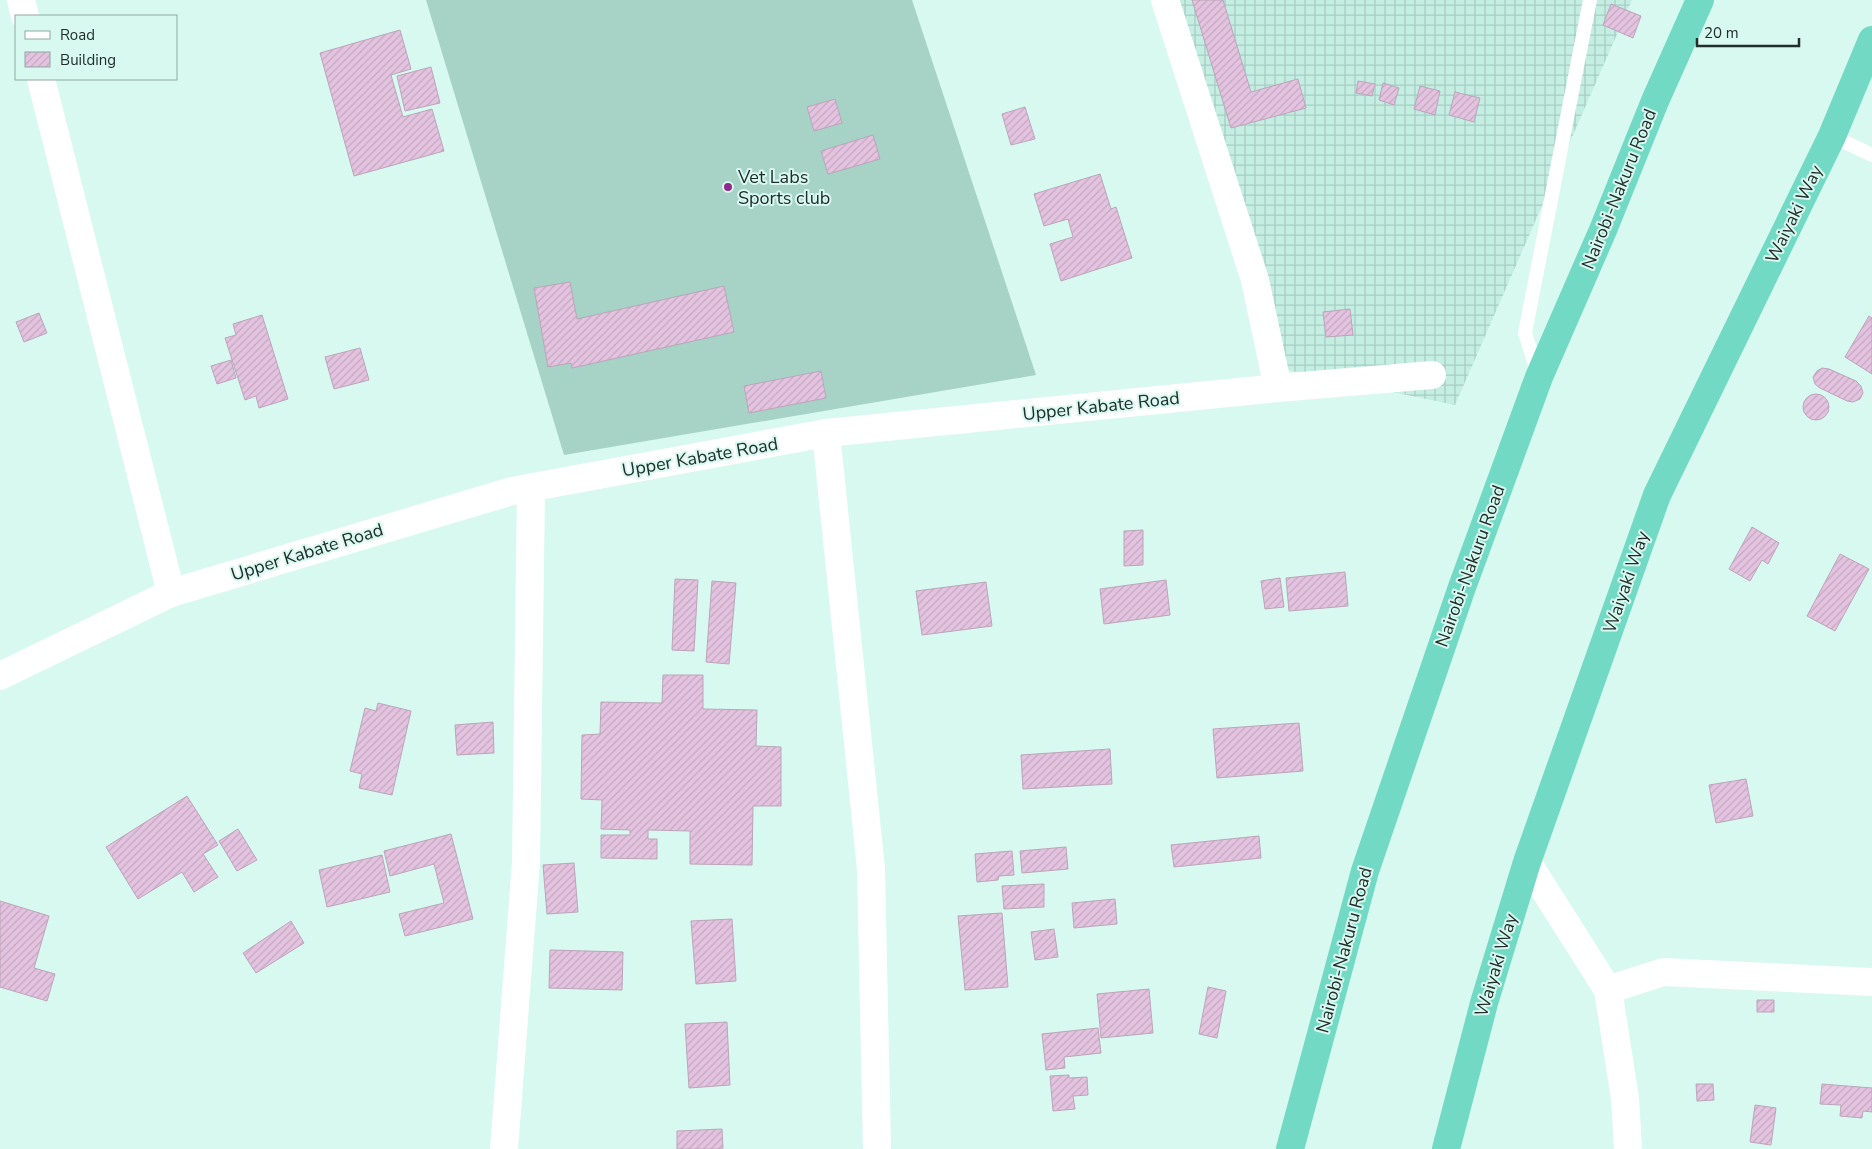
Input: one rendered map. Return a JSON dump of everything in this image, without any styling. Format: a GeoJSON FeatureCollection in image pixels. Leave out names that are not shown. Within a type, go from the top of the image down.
{"type":"FeatureCollection","features":[{"type":"Feature","properties":{"kind":"highway","name":"Nairobi-Nakuru Road"},"geometry":{"type":"LineString","coordinates":[[1290,1149],[1365,871],[1461,590],[1539,377],[1603,230],[1655,101],[1700,0]]}},
{"type":"Feature","properties":{"kind":"highway","name":"Waiyaki Way"},"geometry":{"type":"LineString","coordinates":[[1446,1149],[1484,1003],[1528,862],[1657,495],[1832,136],[1872,40]]}},
{"type":"Feature","properties":{"kind":"street"},"geometry":{"type":"LineString","coordinates":[[21,0],[25,15]]}},
{"type":"Feature","properties":{"kind":"street"},"geometry":{"type":"LineString","coordinates":[[1165,0],[1255,280],[1278,388]]}},
{"type":"Feature","properties":{"kind":"street"},"geometry":{"type":"LineString","coordinates":[[41,80],[172,593]]}},
{"type":"Feature","properties":{"kind":"street","name":"Upper Kabate Road"},"geometry":{"type":"LineString","coordinates":[[0,676],[172,593],[512,491],[826,434],[1278,388],[1432,375]]}},
{"type":"Feature","properties":{"kind":"street"},"geometry":{"type":"LineString","coordinates":[[826,434],[871,869],[877,1149]]}},
{"type":"Feature","properties":{"kind":"street"},"geometry":{"type":"LineString","coordinates":[[504,1149],[526,862],[531,488]]}},
{"type":"Feature","properties":{"kind":"street"},"geometry":{"type":"LineString","coordinates":[[1528,862],[1608,990],[1625,1098],[1628,1149]]}},
{"type":"Feature","properties":{"kind":"street"},"geometry":{"type":"LineString","coordinates":[[1608,990],[1663,972],[1872,982]]}},
{"type":"Feature","properties":{"kind":"lane"},"geometry":{"type":"LineString","coordinates":[[1539,377],[1525,332],[1590,0]]}},
{"type":"Feature","properties":{"kind":"lane"},"geometry":{"type":"LineString","coordinates":[[1832,136],[1872,155]]}},
{"type":"Feature","properties":{"kind":"shaded area","name":"Vet Labs Sports club"},"geometry":{"type":"Polygon","coordinates":[[[426,0],[912,0],[1036,375],[564,455],[426,0]]]}},
{"type":"Feature","properties":{"kind":"shaded area"},"geometry":{"type":"Polygon","coordinates":[[[1175,0],[1632,0],[1455,405],[1287,370],[1175,0]]]}},
{"type":"Feature","properties":{"kind":"building"},"geometry":{"type":"Polygon","coordinates":[[[1192,0],[1223,0],[1251,92],[1298,79],[1306,108],[1231,128],[1192,0]]]}},
{"type":"Feature","properties":{"kind":"building"},"geometry":{"type":"Polygon","coordinates":[[[1611,4],[1641,16],[1633,38],[1603,25],[1611,4]]]}},
{"type":"Feature","properties":{"kind":"building"},"geometry":{"type":"Polygon","coordinates":[[[400,30],[411,69],[391,75],[403,117],[432,109],[444,151],[354,176],[320,53],[400,30]]]}},
{"type":"Feature","properties":{"kind":"building"},"geometry":{"type":"Polygon","coordinates":[[[431,67],[440,103],[405,111],[397,76],[431,67]]]}},
{"type":"Feature","properties":{"kind":"building"},"geometry":{"type":"Polygon","coordinates":[[[1358,81],[1375,84],[1372,96],[1356,93],[1358,81]]]}},
{"type":"Feature","properties":{"kind":"building"},"geometry":{"type":"Polygon","coordinates":[[[1383,83],[1399,88],[1394,105],[1379,100],[1383,83]]]}},
{"type":"Feature","properties":{"kind":"building"},"geometry":{"type":"Polygon","coordinates":[[[1420,86],[1440,91],[1435,115],[1414,109],[1420,86]]]}},
{"type":"Feature","properties":{"kind":"building"},"geometry":{"type":"Polygon","coordinates":[[[1455,92],[1480,98],[1474,122],[1449,115],[1455,92]]]}},
{"type":"Feature","properties":{"kind":"building"},"geometry":{"type":"Polygon","coordinates":[[[835,99],[842,123],[814,131],[807,107],[835,99]]]}},
{"type":"Feature","properties":{"kind":"building"},"geometry":{"type":"Polygon","coordinates":[[[1025,107],[1035,139],[1011,145],[1002,114],[1025,107]]]}},
{"type":"Feature","properties":{"kind":"building"},"geometry":{"type":"Polygon","coordinates":[[[873,135],[880,159],[828,174],[821,151],[873,135]]]}},
{"type":"Feature","properties":{"kind":"building"},"geometry":{"type":"Polygon","coordinates":[[[1100,174],[1111,209],[1116,207],[1132,258],[1061,281],[1050,244],[1073,237],[1068,219],[1044,226],[1034,194],[1100,174]]]}},
{"type":"Feature","properties":{"kind":"building"},"geometry":{"type":"Polygon","coordinates":[[[570,282],[577,319],[724,286],[734,332],[572,368],[571,363],[548,367],[534,288],[570,282]]]}},
{"type":"Feature","properties":{"kind":"building"},"geometry":{"type":"Polygon","coordinates":[[[1350,309],[1353,335],[1326,337],[1323,312],[1350,309]]]}},
{"type":"Feature","properties":{"kind":"building"},"geometry":{"type":"Polygon","coordinates":[[[39,313],[47,333],[24,342],[16,322],[39,313]]]}},
{"type":"Feature","properties":{"kind":"building"},"geometry":{"type":"Polygon","coordinates":[[[262,315],[288,399],[259,408],[256,396],[245,400],[225,338],[236,335],[233,324],[262,315]]]}},
{"type":"Feature","properties":{"kind":"building"},"geometry":{"type":"Polygon","coordinates":[[[1869,316],[1872,318],[1872,374],[1845,357],[1869,316]]]}},
{"type":"Feature","properties":{"kind":"building"},"geometry":{"type":"Polygon","coordinates":[[[360,348],[369,380],[334,389],[325,357],[360,348]]]}},
{"type":"Feature","properties":{"kind":"building"},"geometry":{"type":"Polygon","coordinates":[[[231,360],[236,378],[217,384],[211,366],[231,360]]]}},
{"type":"Feature","properties":{"kind":"building"},"geometry":{"type":"Polygon","coordinates":[[[1822,368],[1829,369],[1856,381],[1861,386],[1863,393],[1860,399],[1853,402],[1847,401],[1815,384],[1813,377],[1822,368]]]}},
{"type":"Feature","properties":{"kind":"building"},"geometry":{"type":"Polygon","coordinates":[[[821,371],[826,398],[749,413],[744,386],[821,371]]]}},
{"type":"Feature","properties":{"kind":"building"},"geometry":{"type":"Polygon","coordinates":[[[1816,394],[1825,398],[1829,407],[1825,416],[1816,420],[1807,416],[1803,407],[1807,398],[1816,394]]]}},
{"type":"Feature","properties":{"kind":"building"},"geometry":{"type":"Polygon","coordinates":[[[1752,527],[1779,543],[1768,564],[1762,560],[1750,581],[1729,569],[1752,527]]]}},
{"type":"Feature","properties":{"kind":"building"},"geometry":{"type":"Polygon","coordinates":[[[1143,530],[1143,565],[1124,566],[1124,531],[1143,530]]]}},
{"type":"Feature","properties":{"kind":"building"},"geometry":{"type":"Polygon","coordinates":[[[1840,554],[1869,569],[1835,631],[1807,616],[1840,554]]]}},
{"type":"Feature","properties":{"kind":"building"},"geometry":{"type":"Polygon","coordinates":[[[1345,572],[1348,606],[1289,611],[1286,578],[1345,572]]]}},
{"type":"Feature","properties":{"kind":"building"},"geometry":{"type":"Polygon","coordinates":[[[1280,578],[1284,607],[1265,609],[1261,581],[1280,578]]]}},
{"type":"Feature","properties":{"kind":"building"},"geometry":{"type":"Polygon","coordinates":[[[675,579],[698,580],[694,651],[672,650],[675,579]]]}},
{"type":"Feature","properties":{"kind":"building"},"geometry":{"type":"Polygon","coordinates":[[[1166,580],[1170,615],[1104,624],[1100,589],[1166,580]]]}},
{"type":"Feature","properties":{"kind":"building"},"geometry":{"type":"Polygon","coordinates":[[[712,581],[736,583],[729,664],[706,662],[712,581]]]}},
{"type":"Feature","properties":{"kind":"building"},"geometry":{"type":"Polygon","coordinates":[[[986,582],[992,626],[922,635],[916,591],[986,582]]]}},
{"type":"Feature","properties":{"kind":"building"},"geometry":{"type":"Polygon","coordinates":[[[663,675],[703,675],[703,709],[757,710],[756,746],[781,747],[781,806],[753,806],[752,865],[690,864],[690,831],[648,830],[648,839],[657,839],[657,859],[601,858],[601,835],[630,835],[630,830],[601,829],[602,800],[581,799],[582,735],[600,734],[601,702],[662,703],[663,675]]]}},
{"type":"Feature","properties":{"kind":"building"},"geometry":{"type":"Polygon","coordinates":[[[378,703],[411,711],[392,795],[359,788],[362,774],[350,771],[365,708],[376,711],[378,703]]]}},
{"type":"Feature","properties":{"kind":"building"},"geometry":{"type":"Polygon","coordinates":[[[493,722],[494,753],[457,755],[455,725],[493,722]]]}},
{"type":"Feature","properties":{"kind":"building"},"geometry":{"type":"Polygon","coordinates":[[[1299,723],[1303,771],[1217,778],[1213,729],[1299,723]]]}},
{"type":"Feature","properties":{"kind":"building"},"geometry":{"type":"Polygon","coordinates":[[[1110,749],[1112,784],[1023,789],[1021,755],[1110,749]]]}},
{"type":"Feature","properties":{"kind":"building"},"geometry":{"type":"Polygon","coordinates":[[[1746,779],[1753,816],[1716,823],[1709,785],[1746,779]]]}},
{"type":"Feature","properties":{"kind":"building"},"geometry":{"type":"Polygon","coordinates":[[[187,796],[218,845],[203,854],[218,877],[194,892],[182,872],[138,899],[106,847],[187,796]]]}},
{"type":"Feature","properties":{"kind":"building"},"geometry":{"type":"Polygon","coordinates":[[[238,829],[257,860],[237,871],[219,841],[238,829]]]}},
{"type":"Feature","properties":{"kind":"building"},"geometry":{"type":"Polygon","coordinates":[[[451,834],[473,919],[405,936],[399,914],[444,903],[434,864],[390,876],[384,851],[451,834]]]}},
{"type":"Feature","properties":{"kind":"building"},"geometry":{"type":"Polygon","coordinates":[[[1259,836],[1261,858],[1174,867],[1171,845],[1259,836]]]}},
{"type":"Feature","properties":{"kind":"building"},"geometry":{"type":"Polygon","coordinates":[[[1066,847],[1068,869],[1022,873],[1020,851],[1066,847]]]}},
{"type":"Feature","properties":{"kind":"building"},"geometry":{"type":"Polygon","coordinates":[[[1012,851],[1014,875],[999,876],[998,880],[977,882],[975,854],[1012,851]]]}},
{"type":"Feature","properties":{"kind":"building"},"geometry":{"type":"Polygon","coordinates":[[[382,855],[390,892],[327,907],[319,870],[382,855]]]}},
{"type":"Feature","properties":{"kind":"building"},"geometry":{"type":"Polygon","coordinates":[[[574,863],[578,912],[547,914],[543,865],[574,863]]]}},
{"type":"Feature","properties":{"kind":"building"},"geometry":{"type":"Polygon","coordinates":[[[1044,884],[1044,907],[1004,909],[1002,886],[1044,884]]]}},
{"type":"Feature","properties":{"kind":"building"},"geometry":{"type":"Polygon","coordinates":[[[1115,899],[1117,924],[1074,928],[1072,903],[1115,899]]]}},
{"type":"Feature","properties":{"kind":"building"},"geometry":{"type":"Polygon","coordinates":[[[0,901],[49,916],[34,968],[55,974],[47,1001],[0,987],[0,901]]]}},
{"type":"Feature","properties":{"kind":"building"},"geometry":{"type":"Polygon","coordinates":[[[1002,913],[1008,987],[965,990],[958,916],[1002,913]]]}},
{"type":"Feature","properties":{"kind":"building"},"geometry":{"type":"Polygon","coordinates":[[[732,919],[736,981],[696,984],[691,921],[732,919]]]}},
{"type":"Feature","properties":{"kind":"building"},"geometry":{"type":"Polygon","coordinates":[[[291,921],[304,943],[256,973],[243,953],[291,921]]]}},
{"type":"Feature","properties":{"kind":"building"},"geometry":{"type":"Polygon","coordinates":[[[1054,929],[1058,957],[1035,960],[1031,932],[1054,929]]]}},
{"type":"Feature","properties":{"kind":"building"},"geometry":{"type":"Polygon","coordinates":[[[550,950],[623,952],[622,990],[549,988],[550,950]]]}},
{"type":"Feature","properties":{"kind":"building"},"geometry":{"type":"Polygon","coordinates":[[[1208,987],[1226,991],[1217,1038],[1199,1034],[1208,987]]]}},
{"type":"Feature","properties":{"kind":"building"},"geometry":{"type":"Polygon","coordinates":[[[1149,989],[1153,1033],[1101,1038],[1097,994],[1149,989]]]}},
{"type":"Feature","properties":{"kind":"building"},"geometry":{"type":"Polygon","coordinates":[[[1757,1000],[1774,1000],[1774,1012],[1757,1012],[1757,1000]]]}},
{"type":"Feature","properties":{"kind":"building"},"geometry":{"type":"Polygon","coordinates":[[[727,1022],[730,1085],[689,1088],[685,1024],[727,1022]]]}},
{"type":"Feature","properties":{"kind":"building"},"geometry":{"type":"Polygon","coordinates":[[[1098,1028],[1101,1053],[1064,1057],[1065,1068],[1046,1070],[1042,1034],[1098,1028]]]}},
{"type":"Feature","properties":{"kind":"building"},"geometry":{"type":"Polygon","coordinates":[[[1069,1075],[1069,1078],[1087,1077],[1088,1095],[1073,1096],[1075,1109],[1053,1111],[1050,1076],[1069,1075]]]}},
{"type":"Feature","properties":{"kind":"building"},"geometry":{"type":"Polygon","coordinates":[[[1696,1084],[1713,1084],[1714,1100],[1697,1101],[1696,1084]]]}},
{"type":"Feature","properties":{"kind":"building"},"geometry":{"type":"Polygon","coordinates":[[[1822,1084],[1872,1088],[1872,1112],[1863,1111],[1862,1118],[1840,1116],[1841,1105],[1820,1104],[1822,1084]]]}},
{"type":"Feature","properties":{"kind":"building"},"geometry":{"type":"Polygon","coordinates":[[[1755,1105],[1776,1108],[1771,1145],[1750,1142],[1755,1105]]]}},
{"type":"Feature","properties":{"kind":"building"},"geometry":{"type":"Polygon","coordinates":[[[722,1129],[723,1149],[677,1149],[677,1131],[722,1129]]]}},
{"type":"Feature","properties":{"kind":"place","name":"Vet Labs Sports club"},"geometry":{"type":"Point","coordinates":[728,187]}}]}
